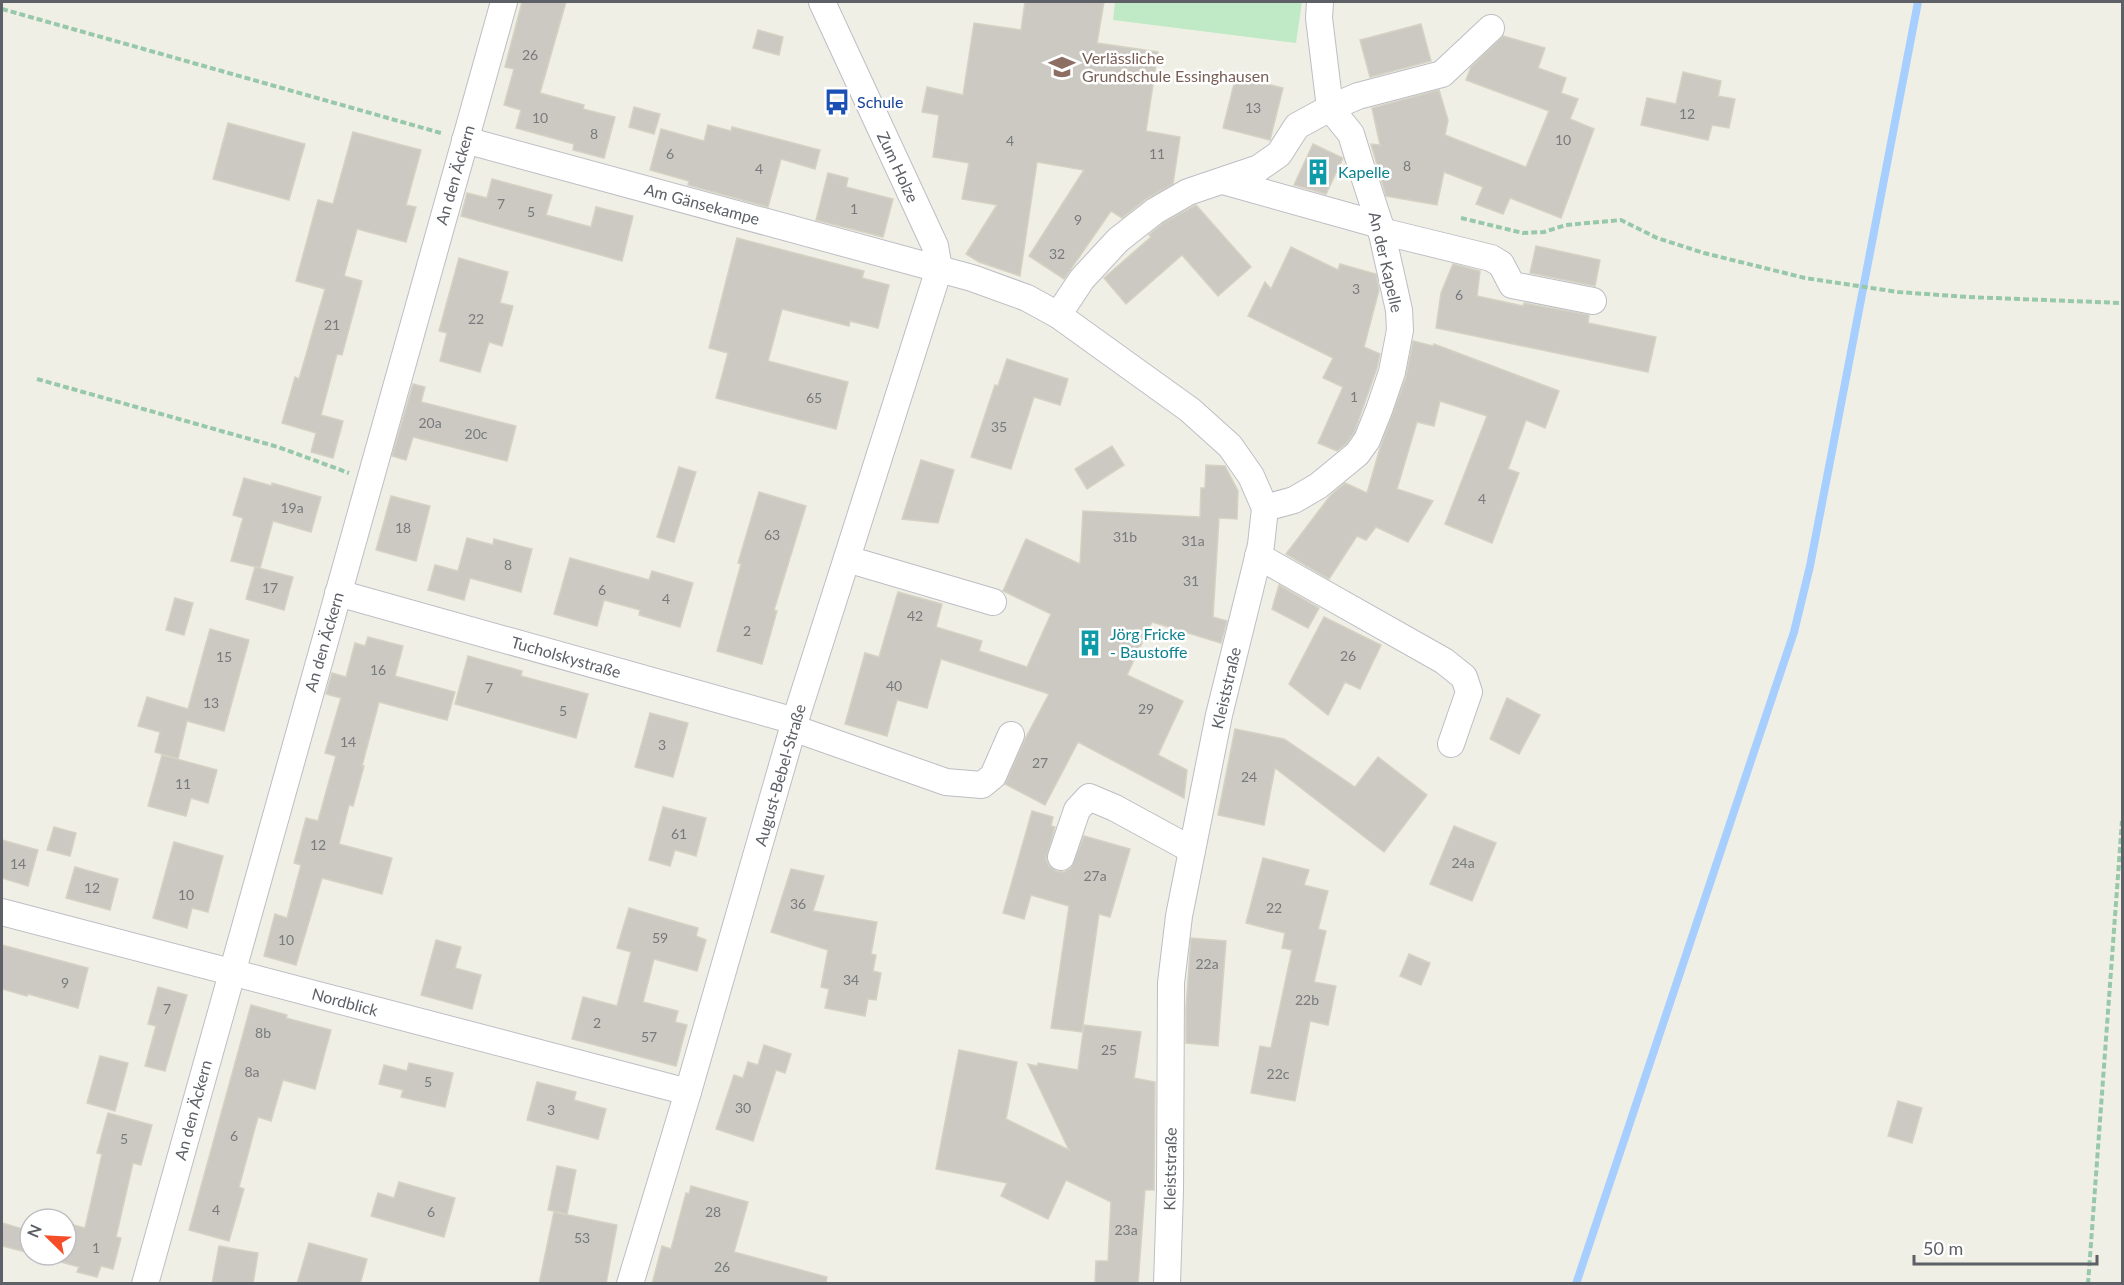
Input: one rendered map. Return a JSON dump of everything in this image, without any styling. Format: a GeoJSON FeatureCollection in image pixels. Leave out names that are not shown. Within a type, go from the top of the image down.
{"type":"FeatureCollection","features":[{"type":"Feature","properties":{"kind":"street","name":"An den Äckern"},"geometry":{"type":"LineString","coordinates":[[145,1284],[504,2]]}},
{"type":"Feature","properties":{"kind":"street","name":"Zum Holze"},"geometry":{"type":"LineString","coordinates":[[822,2],[935,246],[939,269]]}},
{"type":"Feature","properties":{"kind":"street"},"geometry":{"type":"LineString","coordinates":[[1320,2],[1319,18],[1330,108]]}},
{"type":"Feature","properties":{"kind":"street"},"geometry":{"type":"LineString","coordinates":[[1058,315],[1082,279],[1118,240],[1155,211],[1188,192],[1259,168],[1280,154],[1298,126],[1330,108],[1358,96],[1442,74],[1491,28]]}},
{"type":"Feature","properties":{"kind":"street","name":"An der Kapelle"},"geometry":{"type":"LineString","coordinates":[[1265,508],[1294,500],[1318,486],[1357,454],[1367,440],[1392,372],[1400,330],[1399,310],[1380,228],[1351,134],[1330,108]]}},
{"type":"Feature","properties":{"kind":"street","name":"Am Gänsekampe"},"geometry":{"type":"LineString","coordinates":[[465,140],[939,269]]}},
{"type":"Feature","properties":{"kind":"street"},"geometry":{"type":"LineString","coordinates":[[1223,181],[1380,228],[1491,258],[1501,264],[1512,285],[1593,301]]}},
{"type":"Feature","properties":{"kind":"street"},"geometry":{"type":"LineString","coordinates":[[939,269],[1027,298],[1058,315],[1190,410],[1230,446],[1251,476],[1265,508]]}},
{"type":"Feature","properties":{"kind":"street","name":"August-Bebel-Straße"},"geometry":{"type":"LineString","coordinates":[[630,1284],[794,725],[939,269]]}},
{"type":"Feature","properties":{"kind":"street","name":"Kleiststraße"},"geometry":{"type":"LineString","coordinates":[[1167,1284],[1171,982],[1179,916],[1219,715],[1258,556],[1265,508]]}},
{"type":"Feature","properties":{"kind":"street"},"geometry":{"type":"LineString","coordinates":[[1258,556],[1444,661],[1464,677],[1469,692],[1451,744]]}},
{"type":"Feature","properties":{"kind":"street"},"geometry":{"type":"LineString","coordinates":[[847,559],[993,602]]}},
{"type":"Feature","properties":{"kind":"street","name":"Tucholskystraße"},"geometry":{"type":"LineString","coordinates":[[338,593],[794,725],[946,782],[982,785],[993,776],[1011,735]]}},
{"type":"Feature","properties":{"kind":"street"},"geometry":{"type":"LineString","coordinates":[[1061,857],[1077,810],[1089,797],[1115,808],[1192,850]]}},
{"type":"Feature","properties":{"kind":"street","name":"Nordblick"},"geometry":{"type":"LineString","coordinates":[[2,912],[688,1092]]}},
{"type":"Feature","properties":{"kind":"path"},"geometry":{"type":"LineString","coordinates":[[2,9],[465,140]]}},
{"type":"Feature","properties":{"kind":"path"},"geometry":{"type":"LineString","coordinates":[[1461,218],[1523,233],[1544,232],[1566,225],[1621,219],[1657,238],[1704,253],[1805,278],[1840,284],[1968,297],[2122,303]]}},
{"type":"Feature","properties":{"kind":"path"},"geometry":{"type":"LineString","coordinates":[[37,379],[278,447],[369,481]]}},
{"type":"Feature","properties":{"kind":"path"},"geometry":{"type":"LineString","coordinates":[[2088,1284],[2122,821]]}},
{"type":"Feature","properties":{"kind":"green space"},"geometry":{"type":"Polygon","coordinates":[[[1115,2],[1302,2],[1296,43],[1113,20],[1115,2]]]}},
{"type":"Feature","properties":{"kind":"building"},"geometry":{"type":"Polygon","coordinates":[[[522,2],[566,2],[540,93],[584,105],[583,109],[615,117],[604,158],[573,150],[574,144],[516,128],[521,110],[504,105],[514,69],[505,67],[522,2]]]}},
{"type":"Feature","properties":{"kind":"building"},"geometry":{"type":"Polygon","coordinates":[[[1025,2],[1104,2],[1097,43],[1158,52],[1146,131],[1180,137],[1173,184],[1146,199],[1122,218],[1111,211],[1064,279],[1029,256],[1084,170],[1037,162],[1020,276],[979,262],[966,254],[997,205],[962,199],[969,163],[933,157],[939,115],[922,112],[927,87],[963,95],[974,23],[1021,30],[1025,2]]]}},
{"type":"Feature","properties":{"kind":"building"},"geometry":{"type":"Polygon","coordinates":[[[1421,24],[1431,61],[1370,77],[1360,40],[1421,24]]]}},
{"type":"Feature","properties":{"kind":"building"},"geometry":{"type":"Polygon","coordinates":[[[758,30],[783,37],[779,55],[753,48],[758,30]]]}},
{"type":"Feature","properties":{"kind":"building"},"geometry":{"type":"Polygon","coordinates":[[[1503,36],[1545,48],[1538,68],[1566,78],[1561,93],[1578,99],[1570,119],[1594,129],[1561,218],[1510,198],[1503,214],[1476,204],[1483,187],[1444,172],[1437,205],[1386,196],[1371,144],[1380,145],[1372,108],[1439,90],[1448,120],[1445,135],[1526,167],[1549,111],[1466,80],[1471,67],[1503,36]]]}},
{"type":"Feature","properties":{"kind":"building"},"geometry":{"type":"Polygon","coordinates":[[[1683,72],[1721,81],[1718,96],[1735,99],[1729,128],[1712,125],[1708,140],[1641,125],[1647,98],[1676,104],[1683,72]]]}},
{"type":"Feature","properties":{"kind":"building"},"geometry":{"type":"Polygon","coordinates":[[[1236,76],[1283,88],[1270,140],[1223,128],[1236,76]]]}},
{"type":"Feature","properties":{"kind":"building"},"geometry":{"type":"Polygon","coordinates":[[[634,107],[660,114],[654,134],[629,127],[634,107]]]}},
{"type":"Feature","properties":{"kind":"building"},"geometry":{"type":"Polygon","coordinates":[[[228,123],[305,144],[289,200],[213,179],[228,123]]]}},
{"type":"Feature","properties":{"kind":"building"},"geometry":{"type":"Polygon","coordinates":[[[708,125],[731,131],[732,127],[820,150],[815,169],[781,159],[768,207],[688,185],[689,181],[650,170],[661,129],[704,141],[708,125]]]}},
{"type":"Feature","properties":{"kind":"building"},"geometry":{"type":"Polygon","coordinates":[[[353,132],[421,150],[406,205],[416,207],[406,242],[357,229],[344,276],[362,281],[342,355],[337,354],[321,415],[343,421],[333,458],[311,452],[316,433],[282,423],[295,377],[299,379],[325,289],[296,281],[318,200],[333,204],[353,132]]]}},
{"type":"Feature","properties":{"kind":"building","name":"Kapelle"},"geometry":{"type":"Polygon","coordinates":[[[1313,144],[1343,158],[1326,194],[1294,185],[1313,144]]]}},
{"type":"Feature","properties":{"kind":"building"},"geometry":{"type":"Polygon","coordinates":[[[828,173],[848,178],[846,187],[893,199],[883,237],[816,220],[828,173]]]}},
{"type":"Feature","properties":{"kind":"building"},"geometry":{"type":"Polygon","coordinates":[[[492,179],[552,195],[546,215],[591,227],[596,207],[633,216],[622,261],[461,216],[467,193],[487,198],[492,179]]]}},
{"type":"Feature","properties":{"kind":"building"},"geometry":{"type":"Polygon","coordinates":[[[1196,205],[1251,267],[1218,296],[1182,255],[1126,304],[1104,278],[1151,237],[1149,235],[1163,223],[1196,205]]]}},
{"type":"Feature","properties":{"kind":"building"},"geometry":{"type":"Polygon","coordinates":[[[737,238],[864,271],[862,278],[889,285],[878,328],[850,321],[849,326],[782,309],[768,361],[848,382],[836,429],[716,398],[728,353],[709,348],[737,238]]]}},
{"type":"Feature","properties":{"kind":"building"},"geometry":{"type":"Polygon","coordinates":[[[1536,246],[1600,260],[1595,286],[1530,273],[1536,246]]]}},
{"type":"Feature","properties":{"kind":"building"},"geometry":{"type":"Polygon","coordinates":[[[1291,247],[1338,270],[1340,264],[1376,274],[1379,290],[1364,347],[1380,354],[1377,368],[1354,433],[1337,451],[1318,443],[1343,387],[1323,378],[1333,358],[1248,316],[1265,282],[1271,289],[1291,247]]]}},
{"type":"Feature","properties":{"kind":"building"},"geometry":{"type":"Polygon","coordinates":[[[459,258],[508,272],[500,303],[513,306],[502,346],[489,342],[480,372],[440,361],[447,333],[439,331],[459,258]]]}},
{"type":"Feature","properties":{"kind":"building"},"geometry":{"type":"Polygon","coordinates":[[[1453,264],[1480,271],[1477,296],[1523,306],[1524,303],[1589,315],[1588,323],[1656,337],[1648,372],[1436,328],[1441,293],[1453,264]]]}},
{"type":"Feature","properties":{"kind":"building"},"geometry":{"type":"Polygon","coordinates":[[[1413,341],[1433,346],[1434,344],[1559,391],[1545,428],[1526,420],[1508,469],[1519,473],[1492,543],[1445,524],[1487,416],[1440,401],[1434,426],[1417,422],[1397,489],[1433,501],[1408,542],[1376,527],[1366,540],[1357,536],[1329,579],[1286,554],[1330,496],[1345,483],[1367,493],[1380,448],[1406,377],[1413,341]]]}},
{"type":"Feature","properties":{"kind":"building"},"geometry":{"type":"Polygon","coordinates":[[[1007,359],[1068,379],[1060,405],[1034,397],[1011,469],[971,457],[995,385],[998,386],[1007,359]]]}},
{"type":"Feature","properties":{"kind":"building"},"geometry":{"type":"Polygon","coordinates":[[[413,384],[425,387],[421,402],[516,426],[507,461],[413,437],[406,460],[392,456],[413,384]]]}},
{"type":"Feature","properties":{"kind":"building"},"geometry":{"type":"Polygon","coordinates":[[[1112,446],[1124,465],[1087,489],[1075,469],[1112,446]]]}},
{"type":"Feature","properties":{"kind":"building"},"geometry":{"type":"Polygon","coordinates":[[[921,460],[954,470],[938,523],[902,519],[921,460]]]}},
{"type":"Feature","properties":{"kind":"building"},"geometry":{"type":"Polygon","coordinates":[[[1206,465],[1225,466],[1238,491],[1237,519],[1219,518],[1213,617],[1227,621],[1221,643],[1152,622],[1127,675],[1183,701],[1158,755],[1187,770],[1184,798],[1078,742],[1045,805],[1005,784],[1049,694],[941,659],[927,708],[897,700],[887,736],[845,724],[865,653],[879,657],[898,592],[942,604],[936,627],[982,641],[979,651],[1027,667],[1051,614],[1003,591],[1026,539],[1080,564],[1083,511],[1200,517],[1201,488],[1205,488],[1206,465]]]}},
{"type":"Feature","properties":{"kind":"building"},"geometry":{"type":"Polygon","coordinates":[[[679,467],[696,472],[674,542],[657,537],[679,467]]]}},
{"type":"Feature","properties":{"kind":"building"},"geometry":{"type":"Polygon","coordinates":[[[244,478],[272,486],[272,483],[321,497],[311,532],[273,521],[260,568],[231,561],[243,518],[233,515],[244,478]]]}},
{"type":"Feature","properties":{"kind":"building"},"geometry":{"type":"Polygon","coordinates":[[[759,492],[806,506],[774,610],[777,611],[762,664],[717,651],[741,564],[738,563],[759,492]]]}},
{"type":"Feature","properties":{"kind":"building"},"geometry":{"type":"Polygon","coordinates":[[[391,496],[430,506],[416,561],[376,550],[391,496]]]}},
{"type":"Feature","properties":{"kind":"building"},"geometry":{"type":"Polygon","coordinates":[[[467,538],[493,545],[494,539],[532,549],[521,592],[470,578],[464,600],[428,590],[435,565],[458,571],[467,538]]]}},
{"type":"Feature","properties":{"kind":"building"},"geometry":{"type":"Polygon","coordinates":[[[570,558],[649,580],[652,571],[693,583],[680,627],[639,615],[640,610],[604,600],[597,626],[554,614],[570,558]]]}},
{"type":"Feature","properties":{"kind":"building"},"geometry":{"type":"Polygon","coordinates":[[[255,567],[293,577],[284,610],[246,599],[255,567]]]}},
{"type":"Feature","properties":{"kind":"building"},"geometry":{"type":"Polygon","coordinates":[[[1279,585],[1319,608],[1308,628],[1272,609],[1279,585]]]}},
{"type":"Feature","properties":{"kind":"building"},"geometry":{"type":"Polygon","coordinates":[[[175,598],[193,603],[184,635],[166,630],[175,598]]]}},
{"type":"Feature","properties":{"kind":"building"},"geometry":{"type":"Polygon","coordinates":[[[1324,617],[1381,645],[1360,689],[1345,682],[1328,715],[1289,684],[1324,617]]]}},
{"type":"Feature","properties":{"kind":"building"},"geometry":{"type":"Polygon","coordinates":[[[210,629],[249,640],[224,731],[187,721],[178,759],[155,752],[160,732],[138,726],[147,697],[188,709],[210,629]]]}},
{"type":"Feature","properties":{"kind":"building"},"geometry":{"type":"Polygon","coordinates":[[[368,637],[403,646],[395,676],[455,692],[447,720],[379,702],[353,806],[349,805],[339,844],[392,858],[382,894],[322,878],[296,965],[264,956],[275,914],[287,918],[301,865],[294,863],[306,818],[318,821],[336,756],[325,753],[341,698],[326,694],[332,673],[346,677],[355,643],[365,646],[368,637]]]}},
{"type":"Feature","properties":{"kind":"building"},"geometry":{"type":"Polygon","coordinates":[[[468,656],[522,671],[521,676],[588,694],[576,738],[455,704],[468,656]]]}},
{"type":"Feature","properties":{"kind":"building"},"geometry":{"type":"Polygon","coordinates":[[[1507,698],[1540,715],[1519,754],[1490,739],[1507,698]]]}},
{"type":"Feature","properties":{"kind":"building"},"geometry":{"type":"Polygon","coordinates":[[[650,713],[688,723],[673,777],[635,767],[650,713]]]}},
{"type":"Feature","properties":{"kind":"building"},"geometry":{"type":"Polygon","coordinates":[[[1235,729],[1284,739],[1355,787],[1378,757],[1427,795],[1384,852],[1275,768],[1264,825],[1218,815],[1235,729]]]}},
{"type":"Feature","properties":{"kind":"building"},"geometry":{"type":"Polygon","coordinates":[[[162,755],[217,770],[208,803],[191,798],[186,816],[148,806],[162,755]]]}},
{"type":"Feature","properties":{"kind":"building"},"geometry":{"type":"Polygon","coordinates":[[[663,807],[706,818],[696,856],[675,850],[670,866],[649,860],[663,807]]]}},
{"type":"Feature","properties":{"kind":"building"},"geometry":{"type":"Polygon","coordinates":[[[1032,811],[1053,817],[1051,826],[1055,827],[1046,859],[1049,866],[1056,871],[1064,872],[1071,868],[1084,836],[1130,849],[1110,917],[1099,914],[1082,1032],[1051,1028],[1069,906],[1031,895],[1024,919],[1003,913],[1032,811]]]}},
{"type":"Feature","properties":{"kind":"building"},"geometry":{"type":"Polygon","coordinates":[[[1454,826],[1496,843],[1472,901],[1430,884],[1454,826]]]}},
{"type":"Feature","properties":{"kind":"building"},"geometry":{"type":"Polygon","coordinates":[[[54,827],[76,833],[70,856],[47,850],[54,827]]]}},
{"type":"Feature","properties":{"kind":"building"},"geometry":{"type":"Polygon","coordinates":[[[2,840],[38,850],[28,886],[2,878],[2,840]]]}},
{"type":"Feature","properties":{"kind":"building"},"geometry":{"type":"Polygon","coordinates":[[[174,842],[223,856],[208,912],[192,908],[187,928],[153,918],[174,842]]]}},
{"type":"Feature","properties":{"kind":"building"},"geometry":{"type":"Polygon","coordinates":[[[1263,858],[1309,870],[1304,885],[1328,891],[1318,929],[1326,931],[1314,982],[1336,986],[1328,1025],[1310,1021],[1295,1101],[1251,1093],[1260,1046],[1271,1048],[1292,950],[1282,948],[1285,933],[1246,923],[1263,858]]]}},
{"type":"Feature","properties":{"kind":"building"},"geometry":{"type":"Polygon","coordinates":[[[75,867],[118,879],[110,910],[66,898],[75,867]]]}},
{"type":"Feature","properties":{"kind":"building"},"geometry":{"type":"Polygon","coordinates":[[[791,869],[824,876],[813,911],[877,922],[871,954],[876,955],[873,971],[881,973],[876,1000],[868,999],[865,1016],[825,1008],[829,989],[821,987],[828,950],[771,932],[791,869]]]}},
{"type":"Feature","properties":{"kind":"building"},"geometry":{"type":"Polygon","coordinates":[[[629,908],[698,928],[696,936],[706,940],[697,971],[654,959],[643,1002],[678,1011],[675,1022],[687,1025],[676,1066],[572,1039],[583,997],[617,1006],[631,952],[617,948],[629,908]]]}},
{"type":"Feature","properties":{"kind":"building"},"geometry":{"type":"Polygon","coordinates":[[[1191,938],[1226,941],[1218,1046],[1186,1043],[1191,938]]]}},
{"type":"Feature","properties":{"kind":"building"},"geometry":{"type":"Polygon","coordinates":[[[436,940],[461,947],[455,968],[481,975],[472,1009],[421,995],[436,940]]]}},
{"type":"Feature","properties":{"kind":"building"},"geometry":{"type":"Polygon","coordinates":[[[2,945],[88,968],[78,1008],[2,989],[2,945]]]}},
{"type":"Feature","properties":{"kind":"building"},"geometry":{"type":"Polygon","coordinates":[[[1409,954],[1430,963],[1421,985],[1400,976],[1409,954]]]}},
{"type":"Feature","properties":{"kind":"building"},"geometry":{"type":"Polygon","coordinates":[[[158,987],[187,995],[165,1071],[145,1066],[156,1026],[148,1024],[158,987]]]}},
{"type":"Feature","properties":{"kind":"building"},"geometry":{"type":"Polygon","coordinates":[[[251,1005],[287,1015],[286,1018],[331,1030],[315,1089],[283,1080],[271,1121],[258,1117],[239,1187],[244,1189],[229,1241],[189,1230],[251,1005]]]}},
{"type":"Feature","properties":{"kind":"building"},"geometry":{"type":"Polygon","coordinates":[[[1084,1025],[1141,1032],[1134,1078],[1155,1082],[1154,1190],[1145,1190],[1138,1284],[1095,1284],[1096,1261],[1108,1261],[1111,1202],[1066,1180],[1048,1219],[1001,1196],[1007,1183],[936,1169],[959,1050],[1017,1062],[1006,1119],[1069,1150],[1028,1064],[1037,1066],[1038,1063],[1078,1070],[1084,1025]]]}},
{"type":"Feature","properties":{"kind":"building"},"geometry":{"type":"Polygon","coordinates":[[[764,1045],[791,1054],[785,1073],[776,1070],[753,1141],[716,1129],[734,1075],[743,1078],[748,1062],[758,1065],[764,1045]]]}},
{"type":"Feature","properties":{"kind":"building"},"geometry":{"type":"Polygon","coordinates":[[[100,1056],[128,1063],[115,1111],[87,1103],[100,1056]]]}},
{"type":"Feature","properties":{"kind":"building"},"geometry":{"type":"Polygon","coordinates":[[[409,1063],[453,1073],[445,1107],[401,1097],[403,1090],[379,1084],[384,1065],[407,1071],[409,1063]]]}},
{"type":"Feature","properties":{"kind":"building"},"geometry":{"type":"Polygon","coordinates":[[[537,1082],[576,1092],[574,1100],[606,1109],[598,1139],[527,1120],[537,1082]]]}},
{"type":"Feature","properties":{"kind":"building"},"geometry":{"type":"Polygon","coordinates":[[[1898,1101],[1922,1108],[1912,1143],[1888,1136],[1898,1101]]]}},
{"type":"Feature","properties":{"kind":"building"},"geometry":{"type":"Polygon","coordinates":[[[108,1113],[152,1125],[141,1165],[133,1163],[116,1237],[121,1238],[113,1269],[101,1266],[97,1277],[77,1272],[79,1267],[78,1226],[85,1228],[102,1154],[97,1153],[108,1113]]]}},
{"type":"Feature","properties":{"kind":"building"},"geometry":{"type":"Polygon","coordinates":[[[557,1166],[576,1170],[567,1214],[548,1210],[557,1166]]]}},
{"type":"Feature","properties":{"kind":"building"},"geometry":{"type":"Polygon","coordinates":[[[399,1182],[455,1198],[444,1237],[371,1216],[378,1193],[394,1198],[399,1182]]]}},
{"type":"Feature","properties":{"kind":"building"},"geometry":{"type":"Polygon","coordinates":[[[691,1186],[748,1202],[734,1252],[827,1277],[826,1284],[652,1284],[662,1246],[671,1249],[686,1193],[689,1194],[691,1186]]]}},
{"type":"Feature","properties":{"kind":"building"},"geometry":{"type":"Polygon","coordinates":[[[554,1212],[617,1225],[606,1284],[539,1284],[554,1212]]]}},
{"type":"Feature","properties":{"kind":"building"},"geometry":{"type":"Polygon","coordinates":[[[2,1223],[18,1228],[18,1250],[2,1246],[2,1223]]]}},
{"type":"Feature","properties":{"kind":"building"},"geometry":{"type":"Polygon","coordinates":[[[309,1243],[367,1259],[360,1284],[297,1284],[309,1243]]]}},
{"type":"Feature","properties":{"kind":"building"},"geometry":{"type":"Polygon","coordinates":[[[219,1246],[258,1253],[253,1284],[212,1284],[219,1246]]]}},
{"type":"Feature","properties":{"kind":"waterway"},"geometry":{"type":"LineString","coordinates":[[1576,1284],[1794,632],[1810,566],[1918,2]]}},
{"type":"Feature","properties":{"kind":"place","name":"Verlässliche Grundschule Essinghausen"},"geometry":{"type":"Point","coordinates":[1062,67]}},
{"type":"Feature","properties":{"kind":"place","name":"Schule"},"geometry":{"type":"Point","coordinates":[837,102]}},
{"type":"Feature","properties":{"kind":"place","name":"Kapelle"},"geometry":{"type":"Point","coordinates":[1318,172]}},
{"type":"Feature","properties":{"kind":"place","name":"Jörg Fricke - Baustoffe"},"geometry":{"type":"Point","coordinates":[1090,643]}}]}
